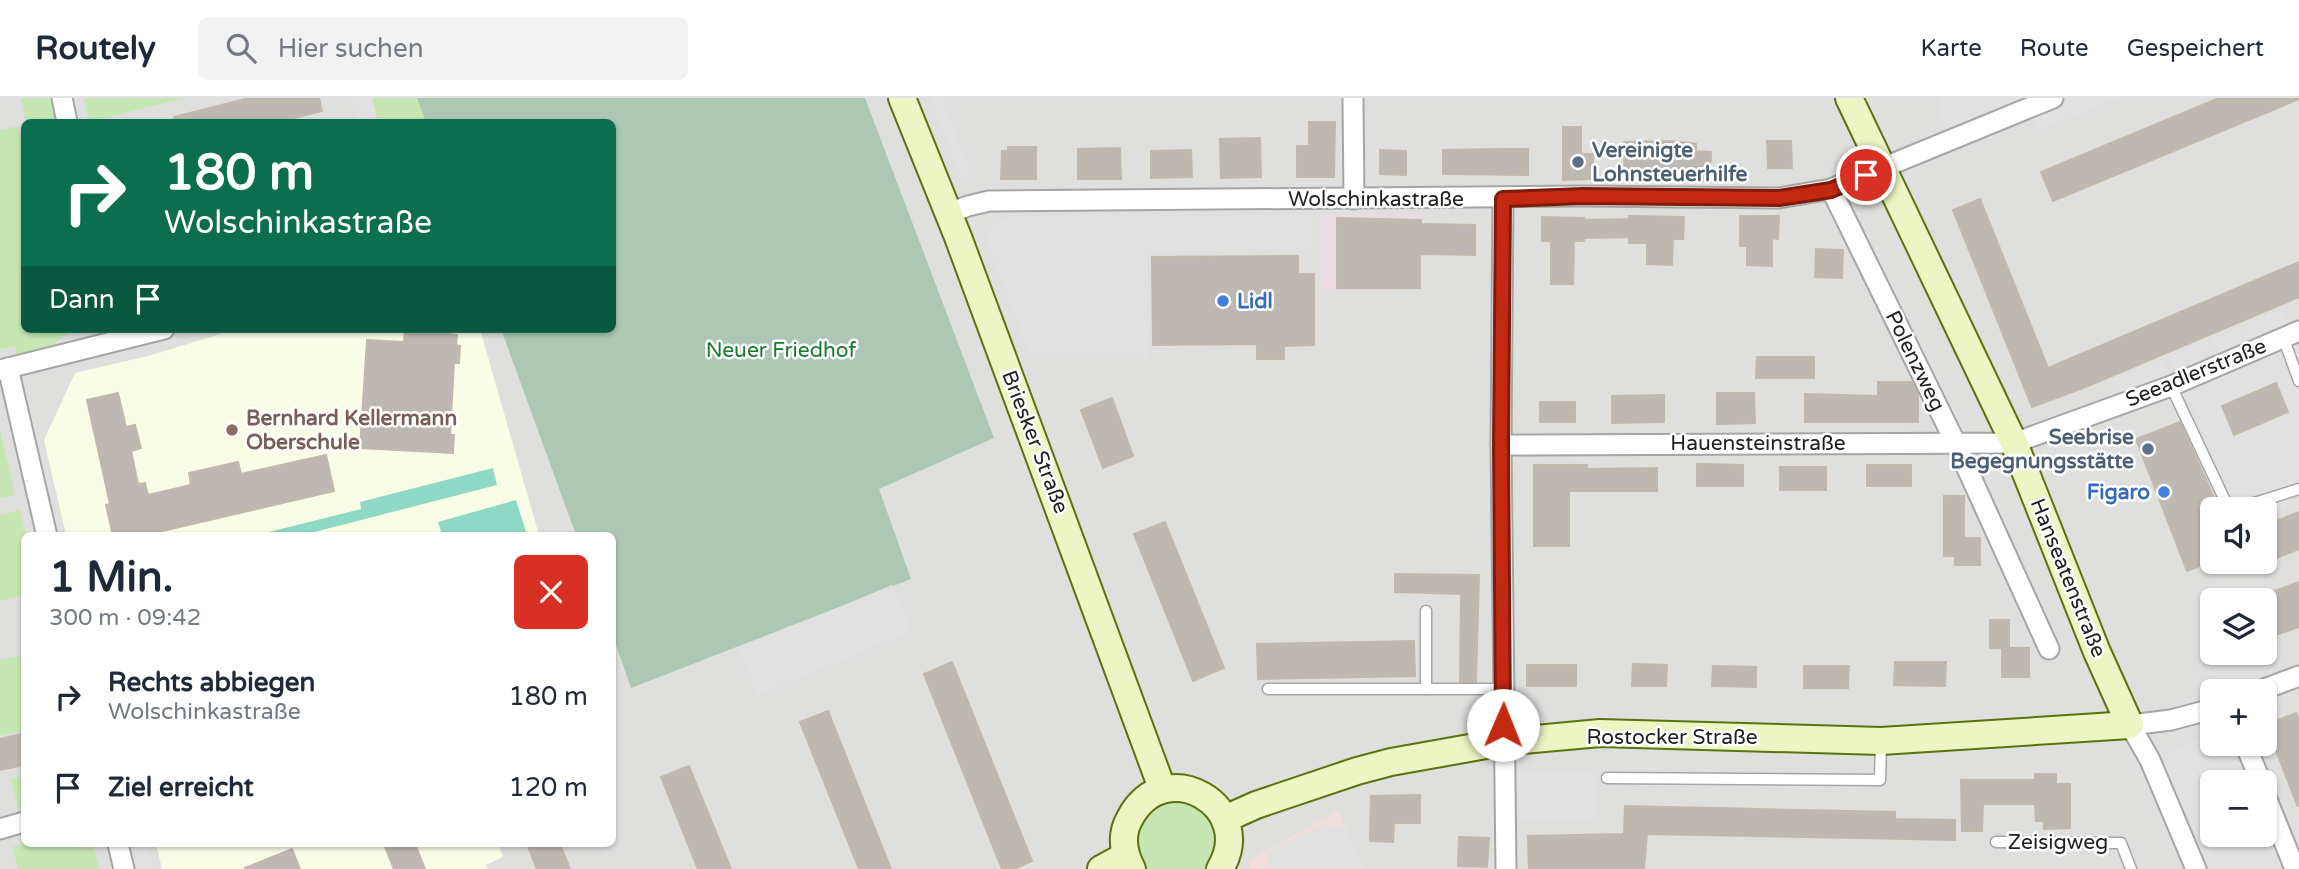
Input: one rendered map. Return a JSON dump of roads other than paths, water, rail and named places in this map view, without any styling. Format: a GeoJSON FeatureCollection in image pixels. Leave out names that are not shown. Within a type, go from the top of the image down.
{"type":"FeatureCollection","features":[{"type":"Feature","properties":{"kind":"street"},"geometry":{"type":"LineString","coordinates":[[62,98],[66,119]]}},
{"type":"Feature","properties":{"kind":"street","name":"Briesker Straße"},"geometry":{"type":"LineString","coordinates":[[902,98],[949,213],[1069,531],[1162,788]]}},
{"type":"Feature","properties":{"kind":"street"},"geometry":{"type":"LineString","coordinates":[[1353,98],[1354,199]]}},
{"type":"Feature","properties":{"kind":"street","name":"Hanseatenstraße"},"geometry":{"type":"LineString","coordinates":[[1849,98],[2014,443],[2097,652],[2130,725],[2150,760],[2196,869]]}},
{"type":"Feature","properties":{"kind":"street","name":"Wolschinkastraße"},"geometry":{"type":"LineString","coordinates":[[949,213],[989,201],[1503,199],[1583,196],[1779,198],[1831,190],[2053,98]]}},
{"type":"Feature","properties":{"kind":"street","name":"Polenzweg"},"geometry":{"type":"LineString","coordinates":[[1831,190],[1955,443],[2049,649]]}},
{"type":"Feature","properties":{"kind":"street"},"geometry":{"type":"LineString","coordinates":[[1503,199],[1501,445],[1506,869]]}},
{"type":"Feature","properties":{"kind":"street"},"geometry":{"type":"LineString","coordinates":[[46,532],[4,369],[113,336],[135,333]]}},
{"type":"Feature","properties":{"kind":"street","name":"Seeadlerstraße"},"geometry":{"type":"LineString","coordinates":[[2014,443],[2171,386],[2291,334]]}},
{"type":"Feature","properties":{"kind":"street","name":"Hauensteinstraße"},"geometry":{"type":"LineString","coordinates":[[1501,445],[2014,443]]}},
{"type":"Feature","properties":{"kind":"street"},"geometry":{"type":"LineString","coordinates":[[2277,684],[2299,676]]}},
{"type":"Feature","properties":{"kind":"street"},"geometry":{"type":"LineString","coordinates":[[2130,725],[2171,720],[2200,712]]}},
{"type":"Feature","properties":{"kind":"street","name":"Rostocker Straße"},"geometry":{"type":"LineString","coordinates":[[1225,819],[1357,771],[1391,762],[1503,742],[1600,733],[1881,741],[2130,725]]}},
{"type":"Feature","properties":{"kind":"street"},"geometry":{"type":"LineString","coordinates":[[1101,869],[1128,862],[1124,837],[1126,823],[1152,793],[1162,788],[1188,789],[1200,794],[1211,800],[1225,819],[1230,836],[1228,851],[1220,869]]}},
{"type":"Feature","properties":{"kind":"street"},"geometry":{"type":"LineString","coordinates":[[0,828],[21,823]]}},
{"type":"Feature","properties":{"kind":"street"},"geometry":{"type":"LineString","coordinates":[[2277,824],[2295,869]]}},
{"type":"Feature","properties":{"kind":"street"},"geometry":{"type":"LineString","coordinates":[[119,847],[124,869]]}},
{"type":"Feature","properties":{"kind":"lane"},"geometry":{"type":"LineString","coordinates":[[2291,334],[2299,381]]}},
{"type":"Feature","properties":{"kind":"lane"},"geometry":{"type":"LineString","coordinates":[[2171,386],[2223,497]]}},
{"type":"Feature","properties":{"kind":"lane"},"geometry":{"type":"LineString","coordinates":[[2273,497],[2299,489]]}},
{"type":"Feature","properties":{"kind":"lane"},"geometry":{"type":"LineString","coordinates":[[1426,611],[1426,689]]}},
{"type":"Feature","properties":{"kind":"lane"},"geometry":{"type":"LineString","coordinates":[[1268,689],[1504,689]]}},
{"type":"Feature","properties":{"kind":"lane"},"geometry":{"type":"LineString","coordinates":[[1608,778],[1880,780],[1881,741]]}},
{"type":"Feature","properties":{"kind":"lane","name":"Zeisigweg"},"geometry":{"type":"LineString","coordinates":[[1996,842],[2121,843],[2131,869]]}},
{"type":"Feature","properties":{"kind":"place","name":"Vereinigte Lohnsteuerhilfe"},"geometry":{"type":"Point","coordinates":[1578,162]}},
{"type":"Feature","properties":{"kind":"place","name":"Lidl"},"geometry":{"type":"Point","coordinates":[1223,301]}},
{"type":"Feature","properties":{"kind":"place","name":"Bernhard Kellermann Oberschule"},"geometry":{"type":"Point","coordinates":[232,430]}},
{"type":"Feature","properties":{"kind":"place","name":"Seebrise Begegnungsstätte"},"geometry":{"type":"Point","coordinates":[2148,449]}},
{"type":"Feature","properties":{"kind":"place","name":"Figaro"},"geometry":{"type":"Point","coordinates":[2164,492]}},
{"type":"Feature","properties":{"kind":"park label","name":"Neuer Friedhof"},"geometry":{"type":"Point","coordinates":[781,350]}}]}
